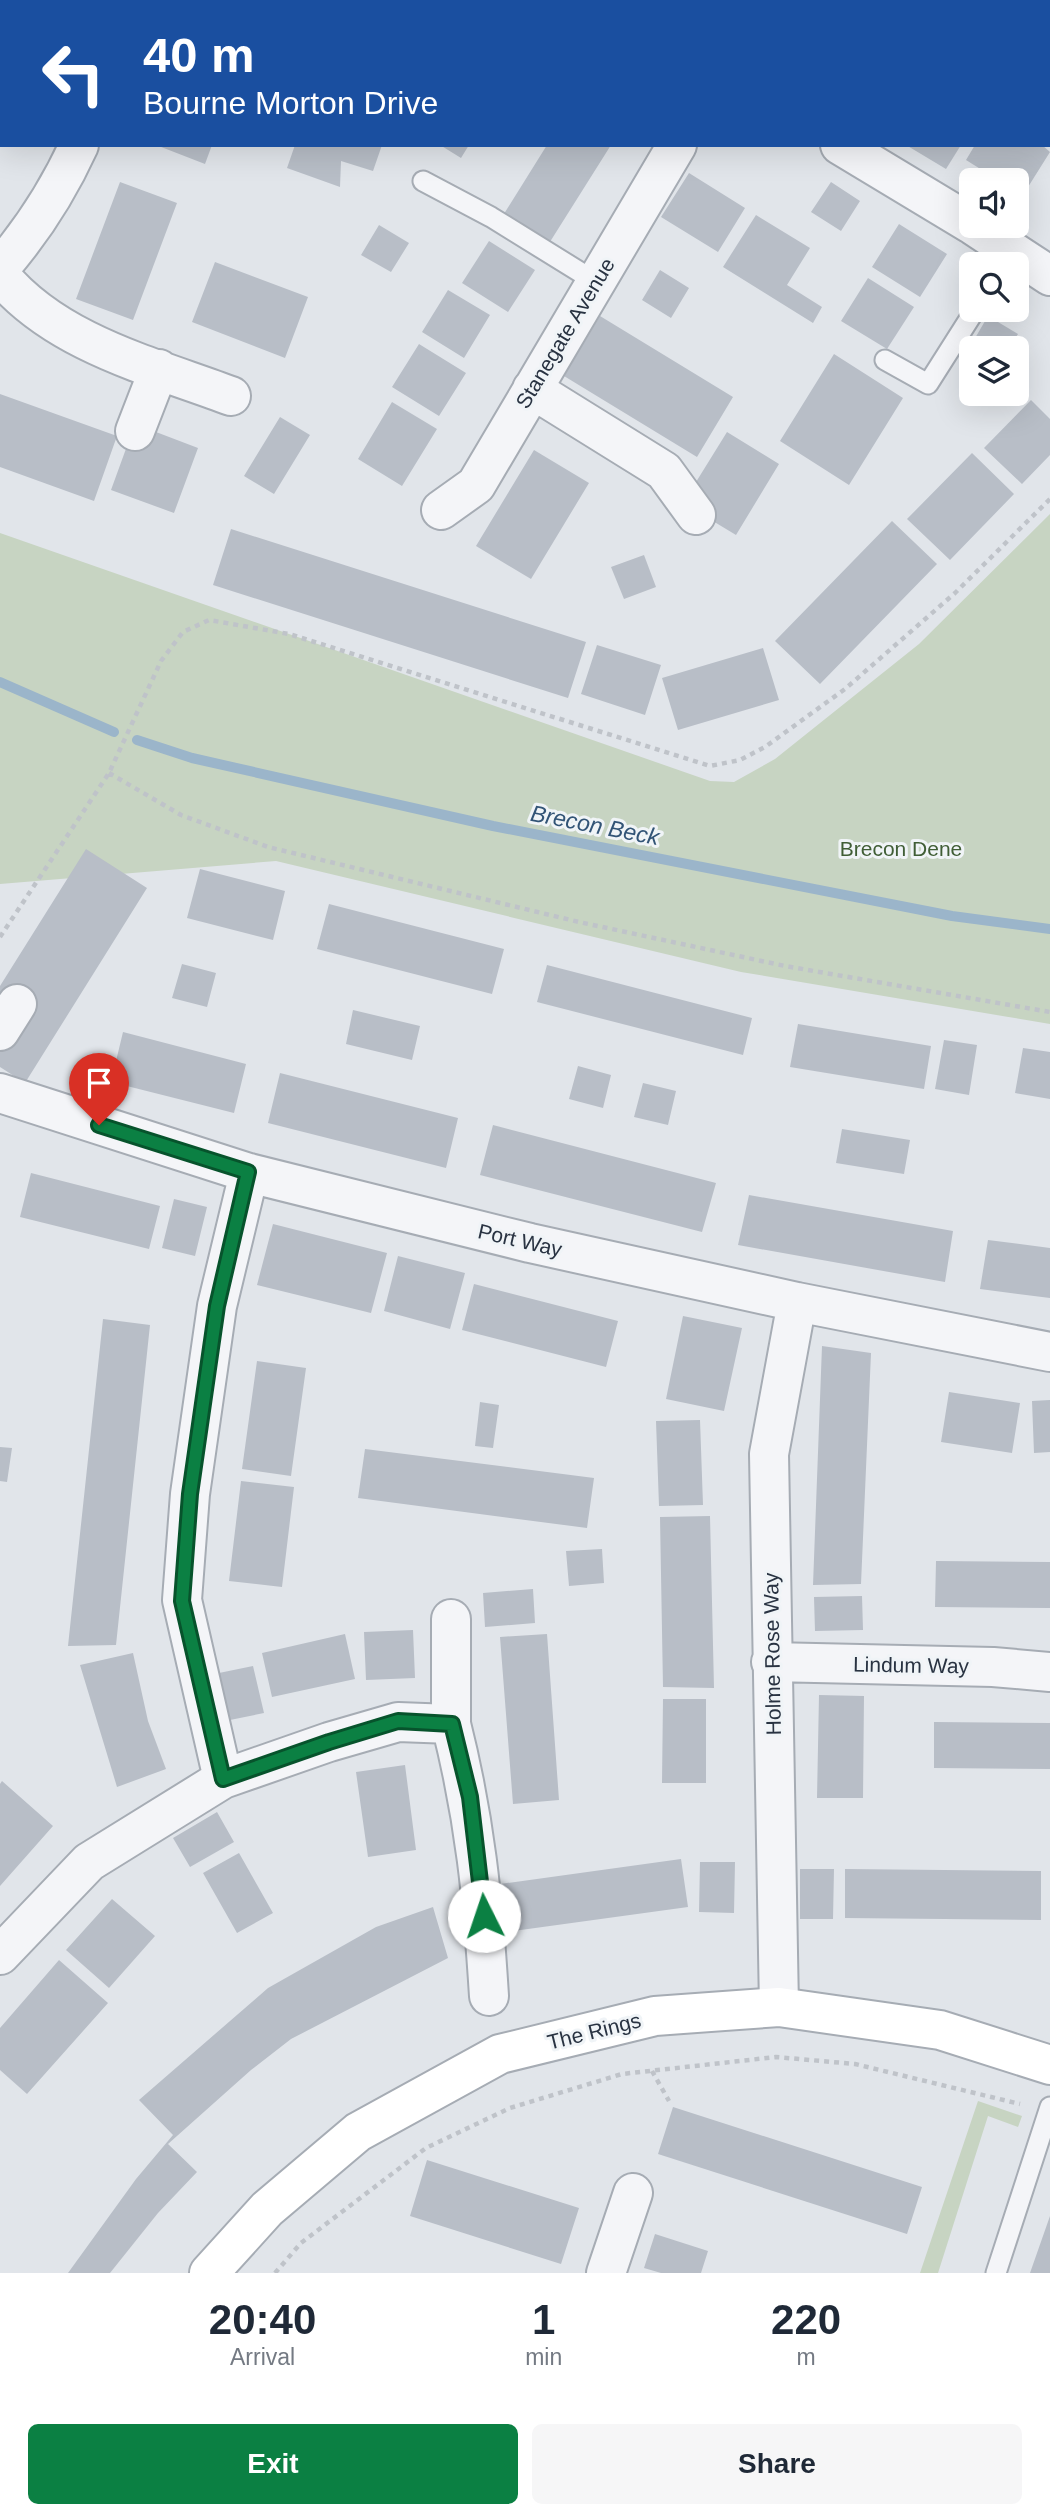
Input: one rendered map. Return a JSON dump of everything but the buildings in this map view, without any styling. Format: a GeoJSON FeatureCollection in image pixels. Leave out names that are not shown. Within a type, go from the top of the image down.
{"type":"FeatureCollection","features":[{"type":"Feature","properties":{"kind":"street"},"geometry":{"type":"LineString","coordinates":[[0,268],[30,235],[63,180],[78,147]]}},
{"type":"Feature","properties":{"kind":"street","name":"Stanegate Avenue"},"geometry":{"type":"LineString","coordinates":[[441,510],[475,485],[673,147]]}},
{"type":"Feature","properties":{"kind":"street"},"geometry":{"type":"LineString","coordinates":[[843,147],[959,217]]}},
{"type":"Feature","properties":{"kind":"street"},"geometry":{"type":"LineString","coordinates":[[987,238],[1003,252]]}},
{"type":"Feature","properties":{"kind":"street"},"geometry":{"type":"LineString","coordinates":[[1029,266],[1050,276]]}},
{"type":"Feature","properties":{"kind":"street"},"geometry":{"type":"LineString","coordinates":[[0,275],[19,299],[54,325],[231,396]]}},
{"type":"Feature","properties":{"kind":"street"},"geometry":{"type":"LineString","coordinates":[[135,431],[159,369]]}},
{"type":"Feature","properties":{"kind":"street"},"geometry":{"type":"LineString","coordinates":[[532,389],[664,471],[696,515]]}},
{"type":"Feature","properties":{"kind":"street","name":"Port Way"},"geometry":{"type":"LineString","coordinates":[[0,1093],[248,1172],[530,1243],[797,1302],[1050,1352]]}},
{"type":"Feature","properties":{"kind":"street"},"geometry":{"type":"LineString","coordinates":[[223,1779],[182,1601],[190,1494],[217,1306],[248,1172]]}},
{"type":"Feature","properties":{"kind":"street","name":"Holme Rose Way"},"geometry":{"type":"LineString","coordinates":[[779,2007],[769,1454],[797,1302]]}},
{"type":"Feature","properties":{"kind":"street"},"geometry":{"type":"LineString","coordinates":[[451,1619],[452,1724],[470,1797],[481,1877],[488,1996]]}},
{"type":"Feature","properties":{"kind":"street","name":"Lindum Way"},"geometry":{"type":"LineString","coordinates":[[771,1662],[993,1667],[1050,1672]]}},
{"type":"Feature","properties":{"kind":"street"},"geometry":{"type":"LineString","coordinates":[[0,1955],[89,1862],[223,1779],[398,1721],[452,1724]]}},
{"type":"Feature","properties":{"kind":"street","name":"The Rings"},"geometry":{"type":"LineString","coordinates":[[209,2273],[267,2209],[358,2132],[500,2054],[655,2016],[779,2007],[940,2029],[1050,2065]]}},
{"type":"Feature","properties":{"kind":"street"},"geometry":{"type":"LineString","coordinates":[[606,2273],[634,2193]]}},
{"type":"Feature","properties":{"kind":"lane"},"geometry":{"type":"LineString","coordinates":[[423,181],[491,217],[596,282]]}},
{"type":"Feature","properties":{"kind":"lane"},"geometry":{"type":"LineString","coordinates":[[885,360],[928,384],[967,322]]}},
{"type":"Feature","properties":{"kind":"lane"},"geometry":{"type":"LineString","coordinates":[[996,2273],[1049,2109]]}},
{"type":"Feature","properties":{"kind":"path"},"geometry":{"type":"LineString","coordinates":[[0,937],[109,773],[161,661],[183,632],[209,620],[289,634],[710,766],[740,760],[765,747],[845,689],[954,593],[1050,499]]}},
{"type":"Feature","properties":{"kind":"path"},"geometry":{"type":"LineString","coordinates":[[109,773],[181,815],[268,847],[565,919],[785,966],[1050,1012]]}},
{"type":"Feature","properties":{"kind":"path"},"geometry":{"type":"LineString","coordinates":[[275,2273],[301,2243],[426,2148],[510,2108],[622,2074],[776,2057],[855,2064],[1049,2109]]}},
{"type":"Feature","properties":{"kind":"path"},"geometry":{"type":"LineString","coordinates":[[652,2071],[669,2101]]}},
{"type":"Feature","properties":{"kind":"green space","name":"Brecon Dene"},"geometry":{"type":"Polygon","coordinates":[[[1050,514],[1050,1024],[741,972],[276,861],[0,884],[0,533],[710,781],[734,782],[775,759],[919,644],[1050,514]]]}},
{"type":"Feature","properties":{"kind":"green space"},"geometry":{"type":"Polygon","coordinates":[[[978,2101],[1022,2116],[1018,2127],[988,2116],[938,2273],[920,2273],[978,2101]]]}},
{"type":"Feature","properties":{"kind":"waterway","name":"Brecon Beck"},"geometry":{"type":"LineString","coordinates":[[0,682],[114,732]]}},
{"type":"Feature","properties":{"kind":"waterway","name":"Brecon Beck"},"geometry":{"type":"LineString","coordinates":[[137,740],[192,758],[493,826],[952,916],[1050,929]]}},
{"type":"Feature","properties":{"kind":"route"},"geometry":{"type":"LineString","coordinates":[[99,1125],[248,1172],[217,1306],[190,1494],[182,1601],[223,1779],[398,1721],[452,1724],[470,1797],[484,1916]]}}]}
